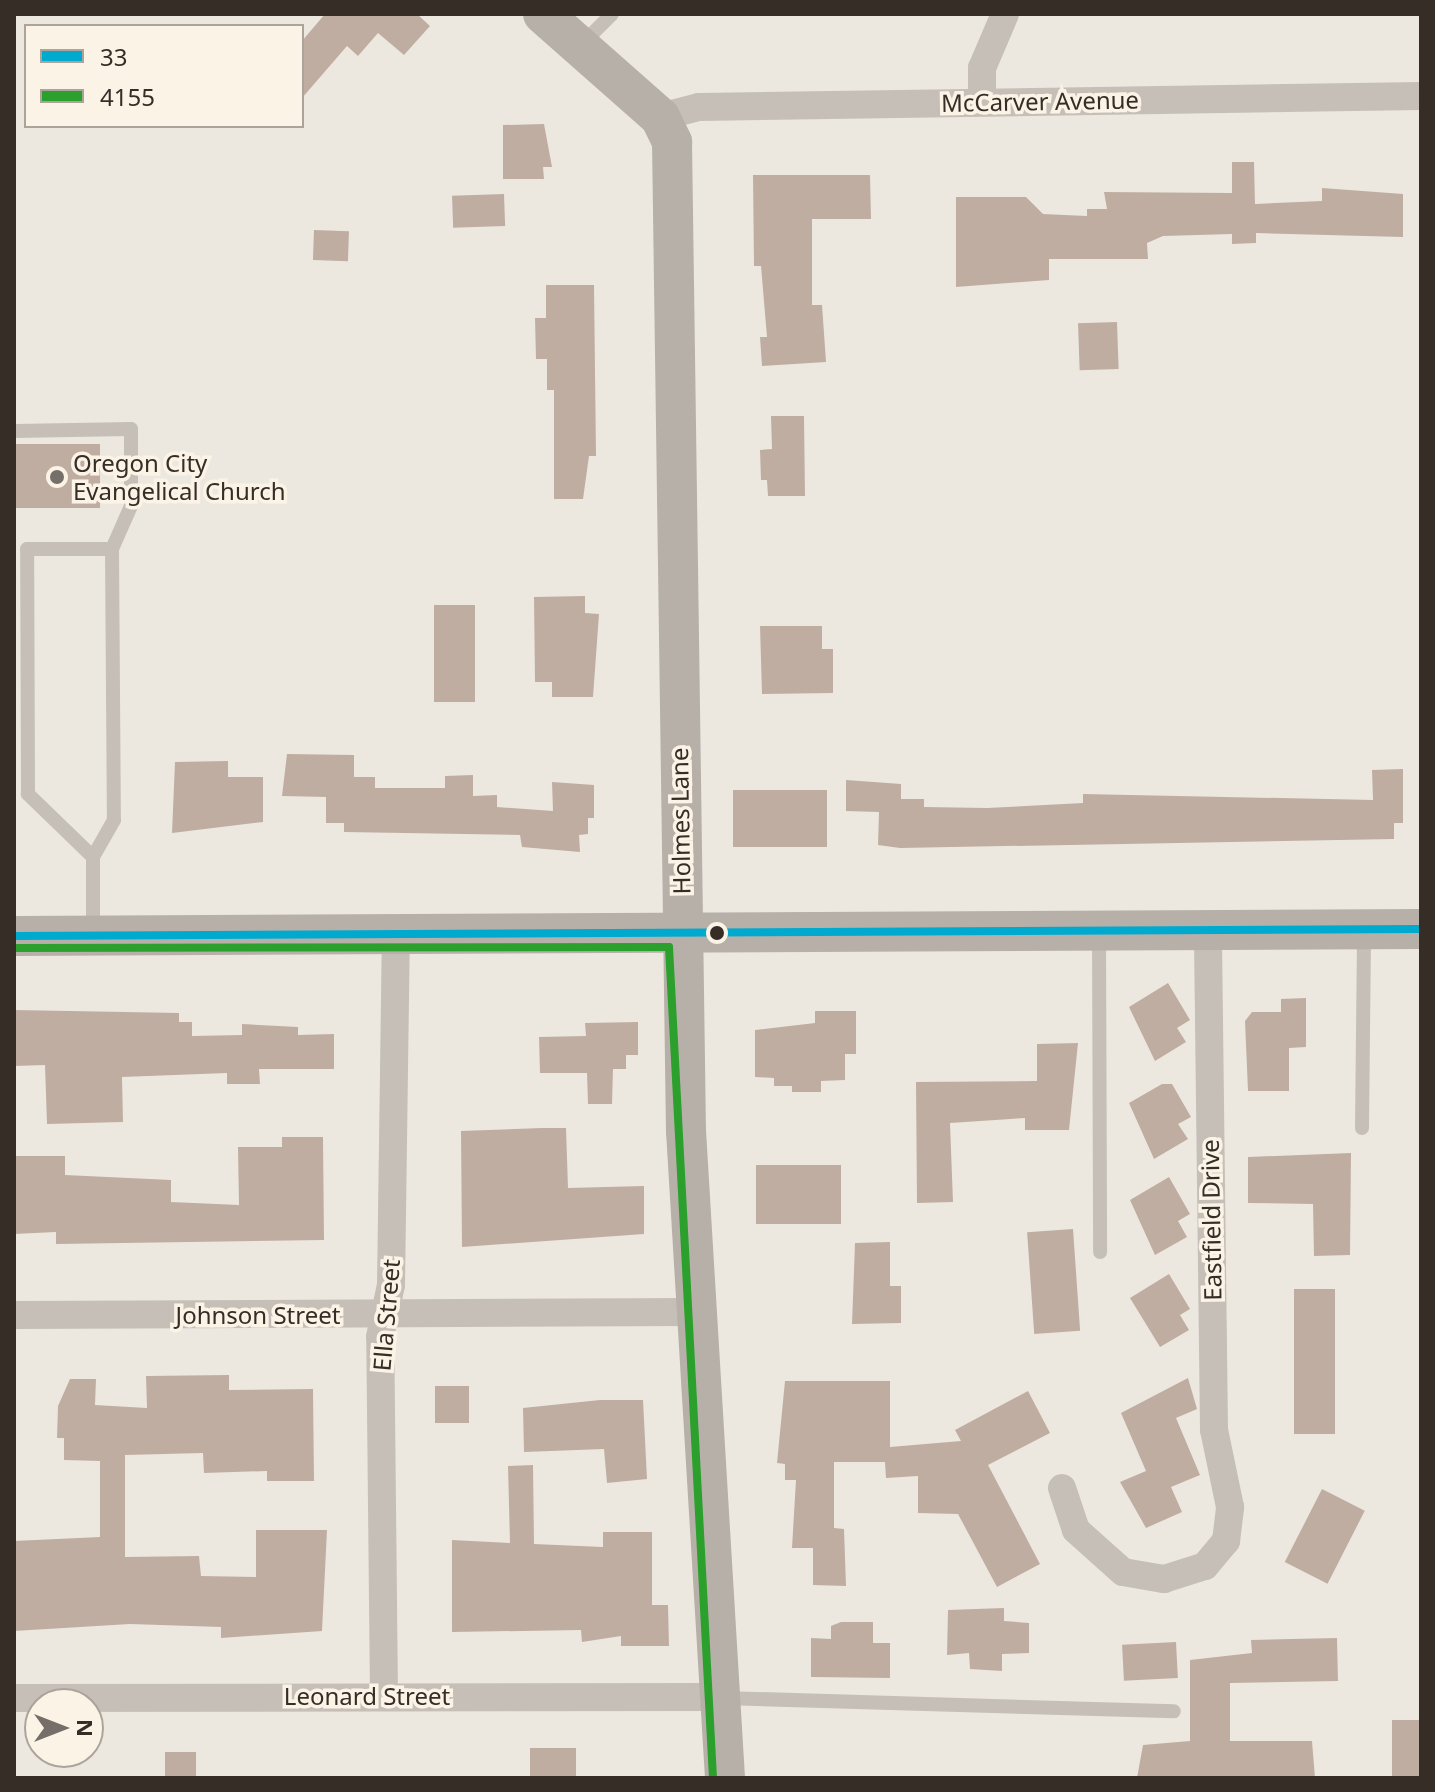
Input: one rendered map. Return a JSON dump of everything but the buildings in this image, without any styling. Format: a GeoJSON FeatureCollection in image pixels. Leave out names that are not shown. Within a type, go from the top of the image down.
{"type":"FeatureCollection","features":[{"type":"Feature","properties":{"kind":"street"},"geometry":{"type":"LineString","coordinates":[[543,14],[660,117]]}},
{"type":"Feature","properties":{"kind":"street"},"geometry":{"type":"LineString","coordinates":[[982,102],[982,68],[1005,14]]}},
{"type":"Feature","properties":{"kind":"street","name":"McCarver Avenue"},"geometry":{"type":"LineString","coordinates":[[660,117],[699,107],[1421,96]]}},
{"type":"Feature","properties":{"kind":"street","name":"Holmes Lane"},"geometry":{"type":"LineString","coordinates":[[660,117],[672,142],[681,935],[695,1312],[725,1778]]}},
{"type":"Feature","properties":{"kind":"street"},"geometry":{"type":"LineString","coordinates":[[14,936],[1421,929]]}},
{"type":"Feature","properties":{"kind":"street","name":"Eastfield Drive"},"geometry":{"type":"LineString","coordinates":[[1062,1488],[1076,1530],[1094,1553],[1123,1572],[1164,1579],[1205,1566],[1226,1541],[1242,1507],[1214,1430],[1208,931]]}},
{"type":"Feature","properties":{"kind":"street","name":"Ella Street"},"geometry":{"type":"LineString","coordinates":[[384,1696],[384,1315],[396,935]]}},
{"type":"Feature","properties":{"kind":"street","name":"Johnson Street"},"geometry":{"type":"LineString","coordinates":[[14,1315],[695,1312]]}},
{"type":"Feature","properties":{"kind":"street","name":"Leonard Street"},"geometry":{"type":"LineString","coordinates":[[14,1698],[719,1697]]}},
{"type":"Feature","properties":{"kind":"lane"},"geometry":{"type":"LineString","coordinates":[[580,46],[612,14]]}},
{"type":"Feature","properties":{"kind":"lane"},"geometry":{"type":"LineString","coordinates":[[14,431],[131,429],[131,506],[112,549],[114,820],[93,857],[93,936]]}},
{"type":"Feature","properties":{"kind":"lane"},"geometry":{"type":"LineString","coordinates":[[93,857],[28,794],[27,549],[112,549]]}},
{"type":"Feature","properties":{"kind":"lane"},"geometry":{"type":"LineString","coordinates":[[1362,1128],[1365,930]]}},
{"type":"Feature","properties":{"kind":"lane"},"geometry":{"type":"LineString","coordinates":[[1099,932],[1100,1252]]}},
{"type":"Feature","properties":{"kind":"lane"},"geometry":{"type":"LineString","coordinates":[[719,1697],[1017,1712],[1174,1711]]}},
{"type":"Feature","properties":{"kind":"transit line","name":"33"},"geometry":{"type":"LineString","coordinates":[[14,936],[1421,929]]}},
{"type":"Feature","properties":{"kind":"transit line","name":"4155"},"geometry":{"type":"LineString","coordinates":[[14,948],[669,947],[713,1778]]}},
{"type":"Feature","properties":{"kind":"place","name":"Oregon City Evangelical Church"},"geometry":{"type":"Point","coordinates":[57,477]}}]}
